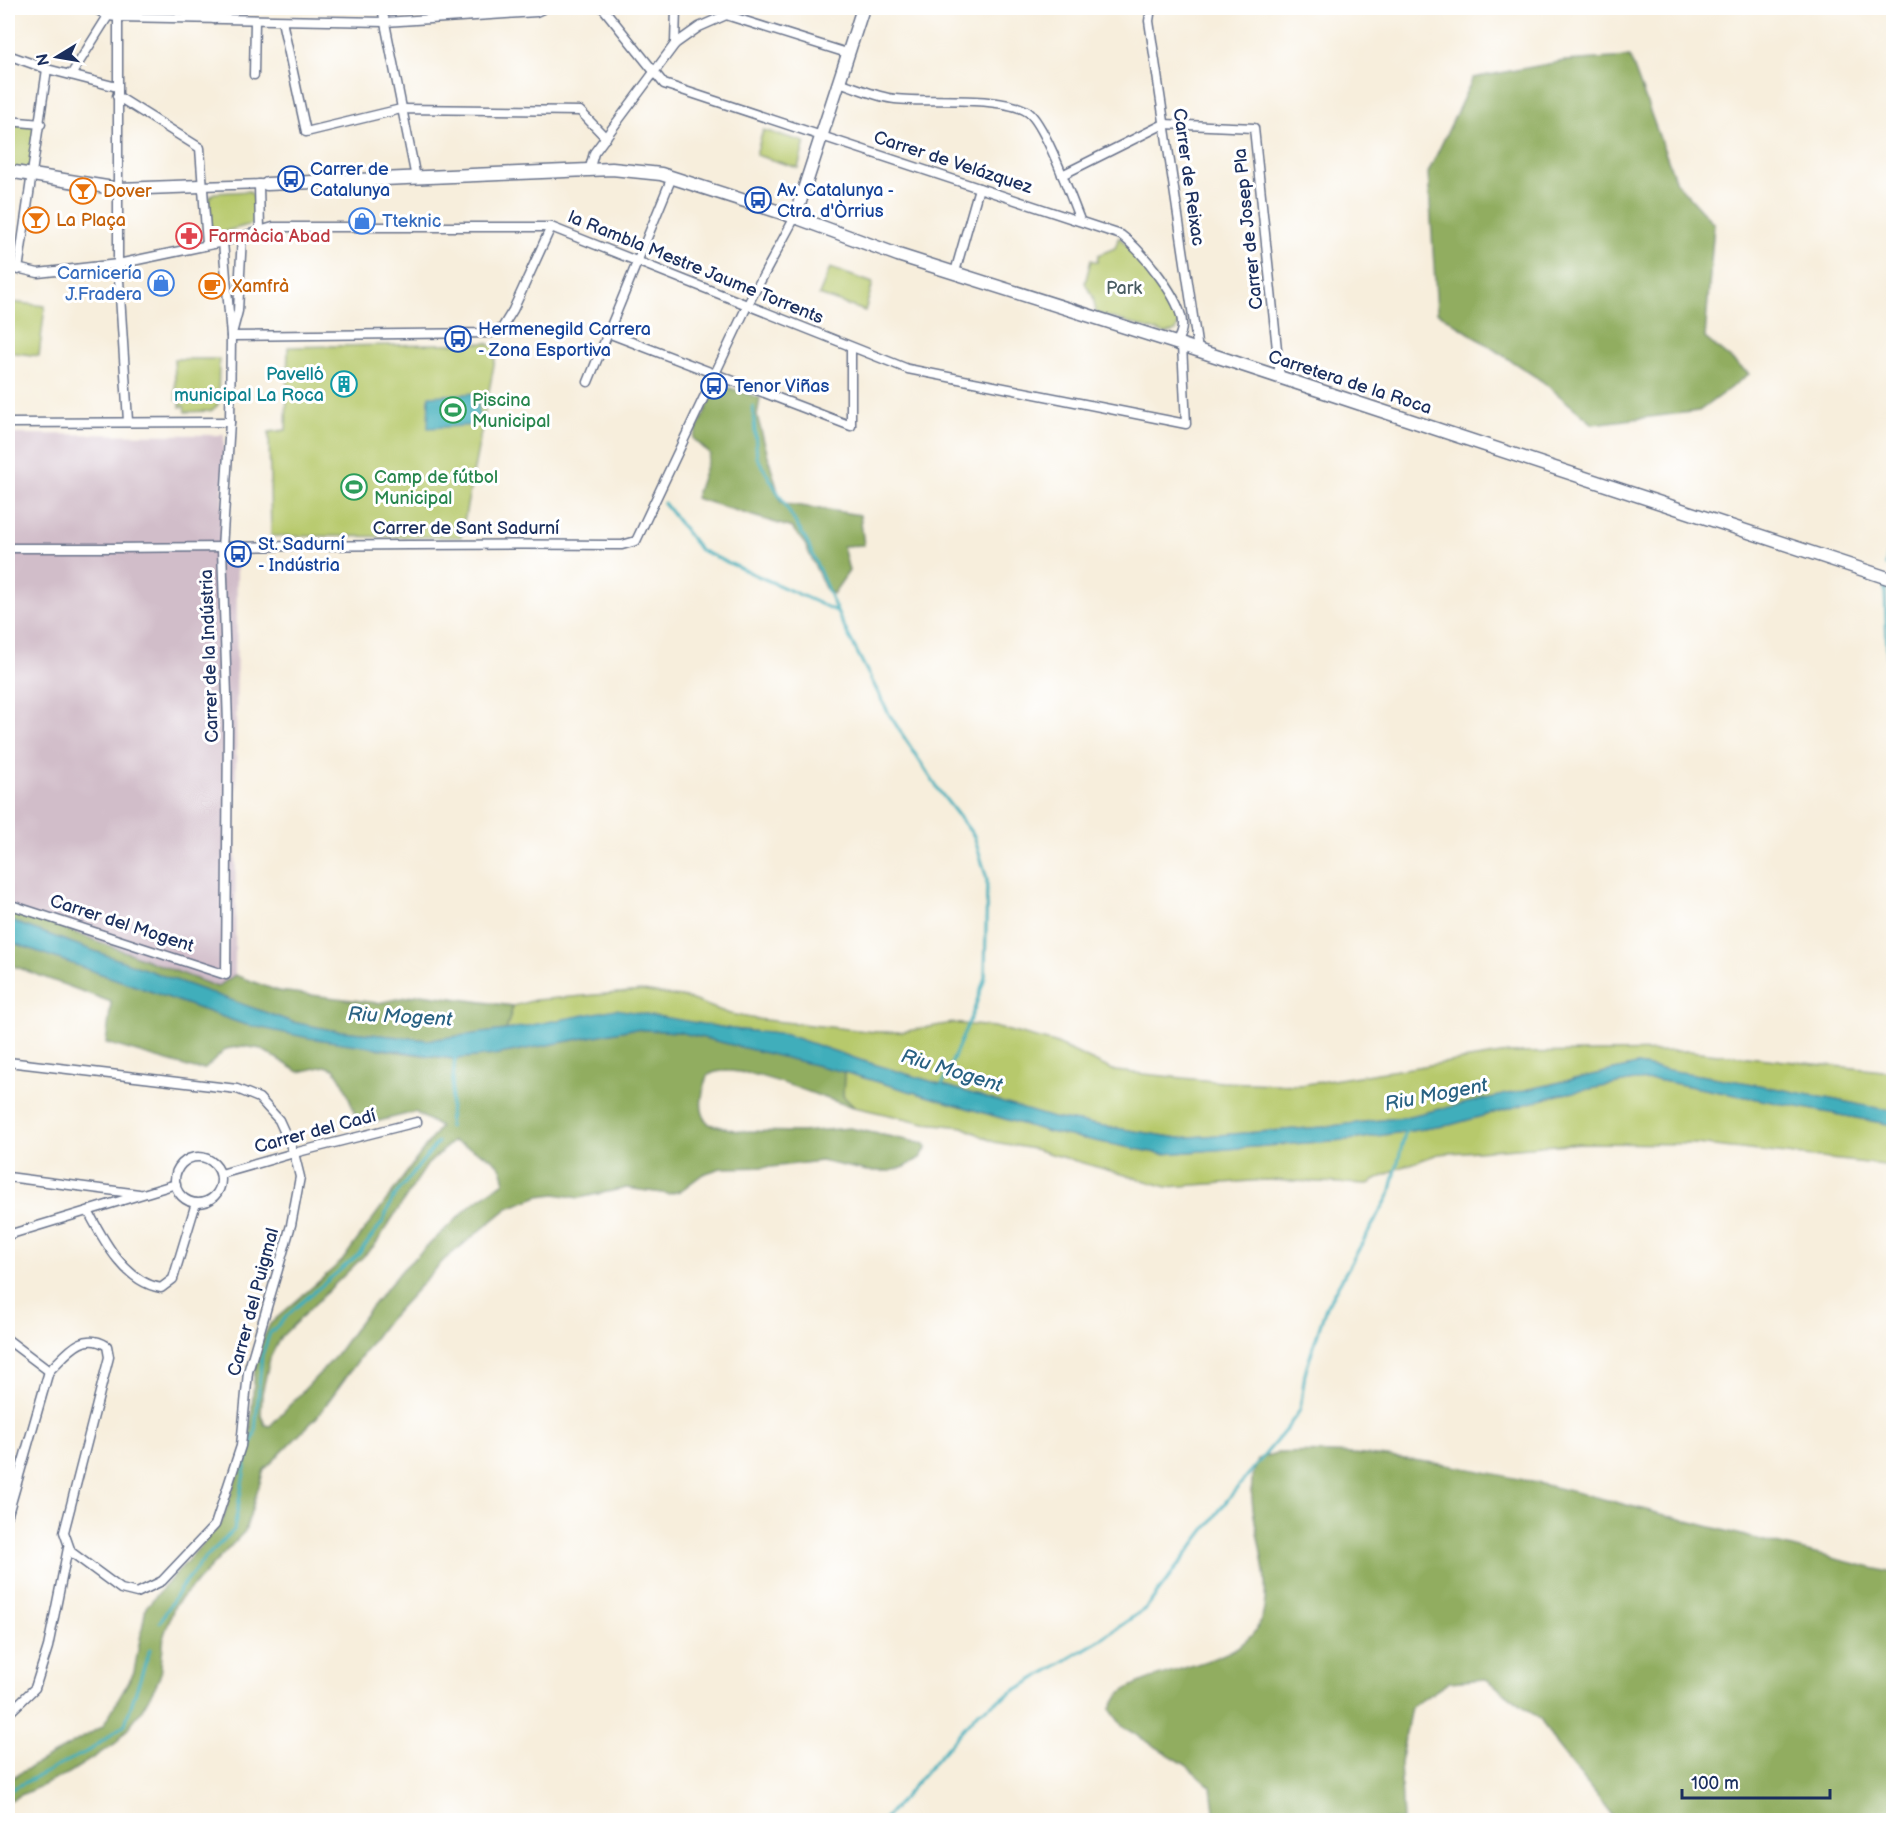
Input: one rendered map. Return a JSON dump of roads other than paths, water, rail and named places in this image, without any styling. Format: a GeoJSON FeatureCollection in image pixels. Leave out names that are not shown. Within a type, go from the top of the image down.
{"type":"FeatureCollection","features":[{"type":"Feature","properties":{"kind":"street"},"geometry":{"type":"LineString","coordinates":[[94,8],[108,16]]}},
{"type":"Feature","properties":{"kind":"street"},"geometry":{"type":"LineString","coordinates":[[214,19],[220,8]]}},
{"type":"Feature","properties":{"kind":"street"},"geometry":{"type":"LineString","coordinates":[[382,8],[416,178]]}},
{"type":"Feature","properties":{"kind":"street"},"geometry":{"type":"LineString","coordinates":[[71,75],[108,16],[118,12],[214,19],[385,22],[536,12],[545,8]]}},
{"type":"Feature","properties":{"kind":"street"},"geometry":{"type":"LineString","coordinates":[[603,8],[655,75]]}},
{"type":"Feature","properties":{"kind":"street"},"geometry":{"type":"LineString","coordinates":[[675,44],[676,8]]}},
{"type":"Feature","properties":{"kind":"street"},"geometry":{"type":"LineString","coordinates":[[589,171],[594,153],[655,75],[675,44],[727,11],[742,8]]}},
{"type":"Feature","properties":{"kind":"street"},"geometry":{"type":"LineString","coordinates":[[715,374],[747,306],[795,217],[863,8]]}},
{"type":"Feature","properties":{"kind":"street","name":"Carrer de Reixac"},"geometry":{"type":"LineString","coordinates":[[1151,8],[1149,21],[1198,350]]}},
{"type":"Feature","properties":{"kind":"street"},"geometry":{"type":"LineString","coordinates":[[727,11],[848,53]]}},
{"type":"Feature","properties":{"kind":"street"},"geometry":{"type":"LineString","coordinates":[[118,12],[118,264],[128,421]]}},
{"type":"Feature","properties":{"kind":"street"},"geometry":{"type":"LineString","coordinates":[[254,75],[255,20]]}},
{"type":"Feature","properties":{"kind":"street"},"geometry":{"type":"LineString","coordinates":[[282,21],[306,132],[401,110],[580,111],[606,138]]}},
{"type":"Feature","properties":{"kind":"street"},"geometry":{"type":"LineString","coordinates":[[8,55],[117,91],[200,148],[207,244]]}},
{"type":"Feature","properties":{"kind":"street"},"geometry":{"type":"LineString","coordinates":[[18,270],[41,124],[47,69]]}},
{"type":"Feature","properties":{"kind":"street","name":"Carrer de Velázquez"},"geometry":{"type":"LineString","coordinates":[[655,75],[664,84],[1121,235],[1137,247],[1174,302],[1183,325],[1179,344],[1186,424]]}},
{"type":"Feature","properties":{"kind":"street"},"geometry":{"type":"LineString","coordinates":[[838,82],[894,99],[981,103],[1022,110],[1036,121],[1062,175],[1080,220]]}},
{"type":"Feature","properties":{"kind":"street"},"geometry":{"type":"LineString","coordinates":[[8,121],[41,124]]}},
{"type":"Feature","properties":{"kind":"street"},"geometry":{"type":"LineString","coordinates":[[1062,175],[1164,124]]}},
{"type":"Feature","properties":{"kind":"street","name":"Carrer de Josep Pla"},"geometry":{"type":"LineString","coordinates":[[1164,124],[1254,128],[1280,378]]}},
{"type":"Feature","properties":{"kind":"street"},"geometry":{"type":"LineString","coordinates":[[8,171],[119,189],[589,171],[636,170],[672,177],[588,382]]}},
{"type":"Feature","properties":{"kind":"street","name":"Carretera de la Roca"},"geometry":{"type":"LineString","coordinates":[[672,177],[795,217],[898,255],[1198,350],[1893,580]]}},
{"type":"Feature","properties":{"kind":"street"},"geometry":{"type":"LineString","coordinates":[[260,231],[263,184]]}},
{"type":"Feature","properties":{"kind":"street"},"geometry":{"type":"LineString","coordinates":[[955,272],[979,188]]}},
{"type":"Feature","properties":{"kind":"street","name":"la Rambla Mestre Jaume Torrents"},"geometry":{"type":"LineString","coordinates":[[8,266],[38,273],[118,264],[223,242],[273,227],[551,227],[908,369],[1186,424]]}},
{"type":"Feature","properties":{"kind":"street"},"geometry":{"type":"LineString","coordinates":[[231,336],[491,333],[502,328],[513,310],[551,227]]}},
{"type":"Feature","properties":{"kind":"street","name":"Carrer de la Indústria"},"geometry":{"type":"LineString","coordinates":[[231,336],[238,311],[242,236]]}},
{"type":"Feature","properties":{"kind":"street","name":"Carrer de la Indústria"},"geometry":{"type":"LineString","coordinates":[[223,242],[231,336],[230,422],[222,549],[228,724],[226,975]]}},
{"type":"Feature","properties":{"kind":"street"},"geometry":{"type":"LineString","coordinates":[[1174,302],[1190,297]]}},
{"type":"Feature","properties":{"kind":"street"},"geometry":{"type":"LineString","coordinates":[[608,333],[851,426],[851,346]]}},
{"type":"Feature","properties":{"kind":"street","name":"Carrer de Sant Sadurní"},"geometry":{"type":"LineString","coordinates":[[8,548],[222,549],[470,543],[622,545],[636,541],[715,374]]}},
{"type":"Feature","properties":{"kind":"street"},"geometry":{"type":"LineString","coordinates":[[8,423],[230,422]]}},
{"type":"Feature","properties":{"kind":"street","name":"Carrer del Mogent"},"geometry":{"type":"LineString","coordinates":[[8,904],[226,975]]}},
{"type":"Feature","properties":{"kind":"street","name":"Carrer del Puigmal"},"geometry":{"type":"LineString","coordinates":[[8,1062],[237,1089],[259,1098],[279,1120],[294,1153],[300,1177],[291,1225],[248,1372],[242,1446],[215,1525],[162,1581],[137,1593],[121,1589],[71,1552],[69,1547]]}},
{"type":"Feature","properties":{"kind":"street","name":"Carrer del Cadí"},"geometry":{"type":"LineString","coordinates":[[221,1174],[417,1122]]}},
{"type":"Feature","properties":{"kind":"street"},"geometry":{"type":"LineString","coordinates":[[197,1157],[215,1164],[221,1174],[218,1192],[212,1199],[195,1203],[184,1198],[176,1184],[178,1170],[182,1163],[197,1157]]}},
{"type":"Feature","properties":{"kind":"street"},"geometry":{"type":"LineString","coordinates":[[8,1177],[143,1194]]}},
{"type":"Feature","properties":{"kind":"street"},"geometry":{"type":"LineString","coordinates":[[8,1236],[176,1184]]}},
{"type":"Feature","properties":{"kind":"street"},"geometry":{"type":"LineString","coordinates":[[88,1211],[100,1234],[121,1264],[150,1286],[161,1288],[173,1280],[195,1203]]}},
{"type":"Feature","properties":{"kind":"street"},"geometry":{"type":"LineString","coordinates":[[8,1515],[50,1371],[85,1340],[96,1339],[107,1346],[109,1358],[64,1532],[69,1547],[48,1647],[35,1688],[8,1714]]}},
{"type":"Feature","properties":{"kind":"street"},"geometry":{"type":"LineString","coordinates":[[8,1340],[50,1371]]}},
{"type":"Feature","properties":{"kind":"water","name":"Piscina Municipal"},"geometry":{"type":"Polygon","coordinates":[[[478,393],[479,425],[428,428],[429,396],[478,393]]]}},
{"type":"Feature","properties":{"kind":"water"},"geometry":{"type":"Polygon","coordinates":[[[8,920],[292,1022],[331,1030],[428,1040],[506,1030],[616,1009],[732,1029],[787,1035],[860,1060],[1053,1118],[1178,1138],[1324,1127],[1405,1117],[1637,1065],[1748,1083],[1893,1111],[1893,1125],[1657,1080],[1633,1081],[1558,1095],[1450,1125],[1357,1139],[1162,1154],[1049,1132],[844,1072],[679,1032],[632,1029],[494,1055],[454,1059],[309,1038],[243,1024],[8,941],[8,920]]]}},
{"type":"Feature","properties":{"kind":"waterway","name":"Riu Mogent"},"geometry":{"type":"LineString","coordinates":[[753,406],[757,457],[808,544],[841,621],[889,714],[940,792],[974,836],[987,879],[985,977],[974,1010],[942,1085]]}},
{"type":"Feature","properties":{"kind":"waterway"},"geometry":{"type":"LineString","coordinates":[[664,503],[700,550],[836,611]]}},
{"type":"Feature","properties":{"kind":"waterway"},"geometry":{"type":"LineString","coordinates":[[1886,565],[1894,516]]}},
{"type":"Feature","properties":{"kind":"waterway"},"geometry":{"type":"LineString","coordinates":[[1885,586],[1889,707],[1894,748]]}},
{"type":"Feature","properties":{"kind":"waterway"},"geometry":{"type":"LineString","coordinates":[[449,1127],[455,1057]]}},
{"type":"Feature","properties":{"kind":"waterway"},"geometry":{"type":"LineString","coordinates":[[884,1820],[977,1713],[1100,1640],[1146,1608],[1228,1499],[1288,1427],[1300,1410],[1305,1373],[1326,1307],[1390,1194],[1406,1129]]}},
{"type":"Feature","properties":{"kind":"waterway"},"geometry":{"type":"LineString","coordinates":[[160,1622],[180,1589],[203,1560],[234,1530],[246,1462],[255,1432],[262,1355],[270,1333],[295,1308],[358,1255],[382,1223],[393,1198],[438,1142]]}},
{"type":"Feature","properties":{"kind":"waterway"},"geometry":{"type":"LineString","coordinates":[[8,1791],[92,1749],[125,1724],[150,1649]]}},
{"type":"Feature","properties":{"kind":"place","name":"Carrer de Catalunya"},"geometry":{"type":"Point","coordinates":[291,179]}},
{"type":"Feature","properties":{"kind":"place","name":"Dover"},"geometry":{"type":"Point","coordinates":[83,191]}},
{"type":"Feature","properties":{"kind":"place","name":"Av. Catalunya - Ctra. d'Òrrius"},"geometry":{"type":"Point","coordinates":[758,200]}},
{"type":"Feature","properties":{"kind":"place","name":"La Plaça"},"geometry":{"type":"Point","coordinates":[36,220]}},
{"type":"Feature","properties":{"kind":"place","name":"Tteknic"},"geometry":{"type":"Point","coordinates":[362,221]}},
{"type":"Feature","properties":{"kind":"place","name":"Farmàcia Abad"},"geometry":{"type":"Point","coordinates":[189,236]}},
{"type":"Feature","properties":{"kind":"place","name":"Carnicería J.Fradera"},"geometry":{"type":"Point","coordinates":[161,283]}},
{"type":"Feature","properties":{"kind":"place","name":"Xamfrà"},"geometry":{"type":"Point","coordinates":[212,286]}},
{"type":"Feature","properties":{"kind":"place","name":"Hermenegild Carrera - Zona Esportiva"},"geometry":{"type":"Point","coordinates":[458,339]}},
{"type":"Feature","properties":{"kind":"place","name":"Pavelló municipal La Roca"},"geometry":{"type":"Point","coordinates":[344,384]}},
{"type":"Feature","properties":{"kind":"place","name":"Tenor Viñas"},"geometry":{"type":"Point","coordinates":[714,386]}},
{"type":"Feature","properties":{"kind":"place","name":"Piscina Municipal"},"geometry":{"type":"Point","coordinates":[453,410]}},
{"type":"Feature","properties":{"kind":"place","name":"Camp de fútbol Municipal"},"geometry":{"type":"Point","coordinates":[354,487]}},
{"type":"Feature","properties":{"kind":"place","name":"St. Sadurní - Indústria"},"geometry":{"type":"Point","coordinates":[238,554]}},
{"type":"Feature","properties":{"kind":"park label","name":"Park"},"geometry":{"type":"Point","coordinates":[1124,288]}}]}
